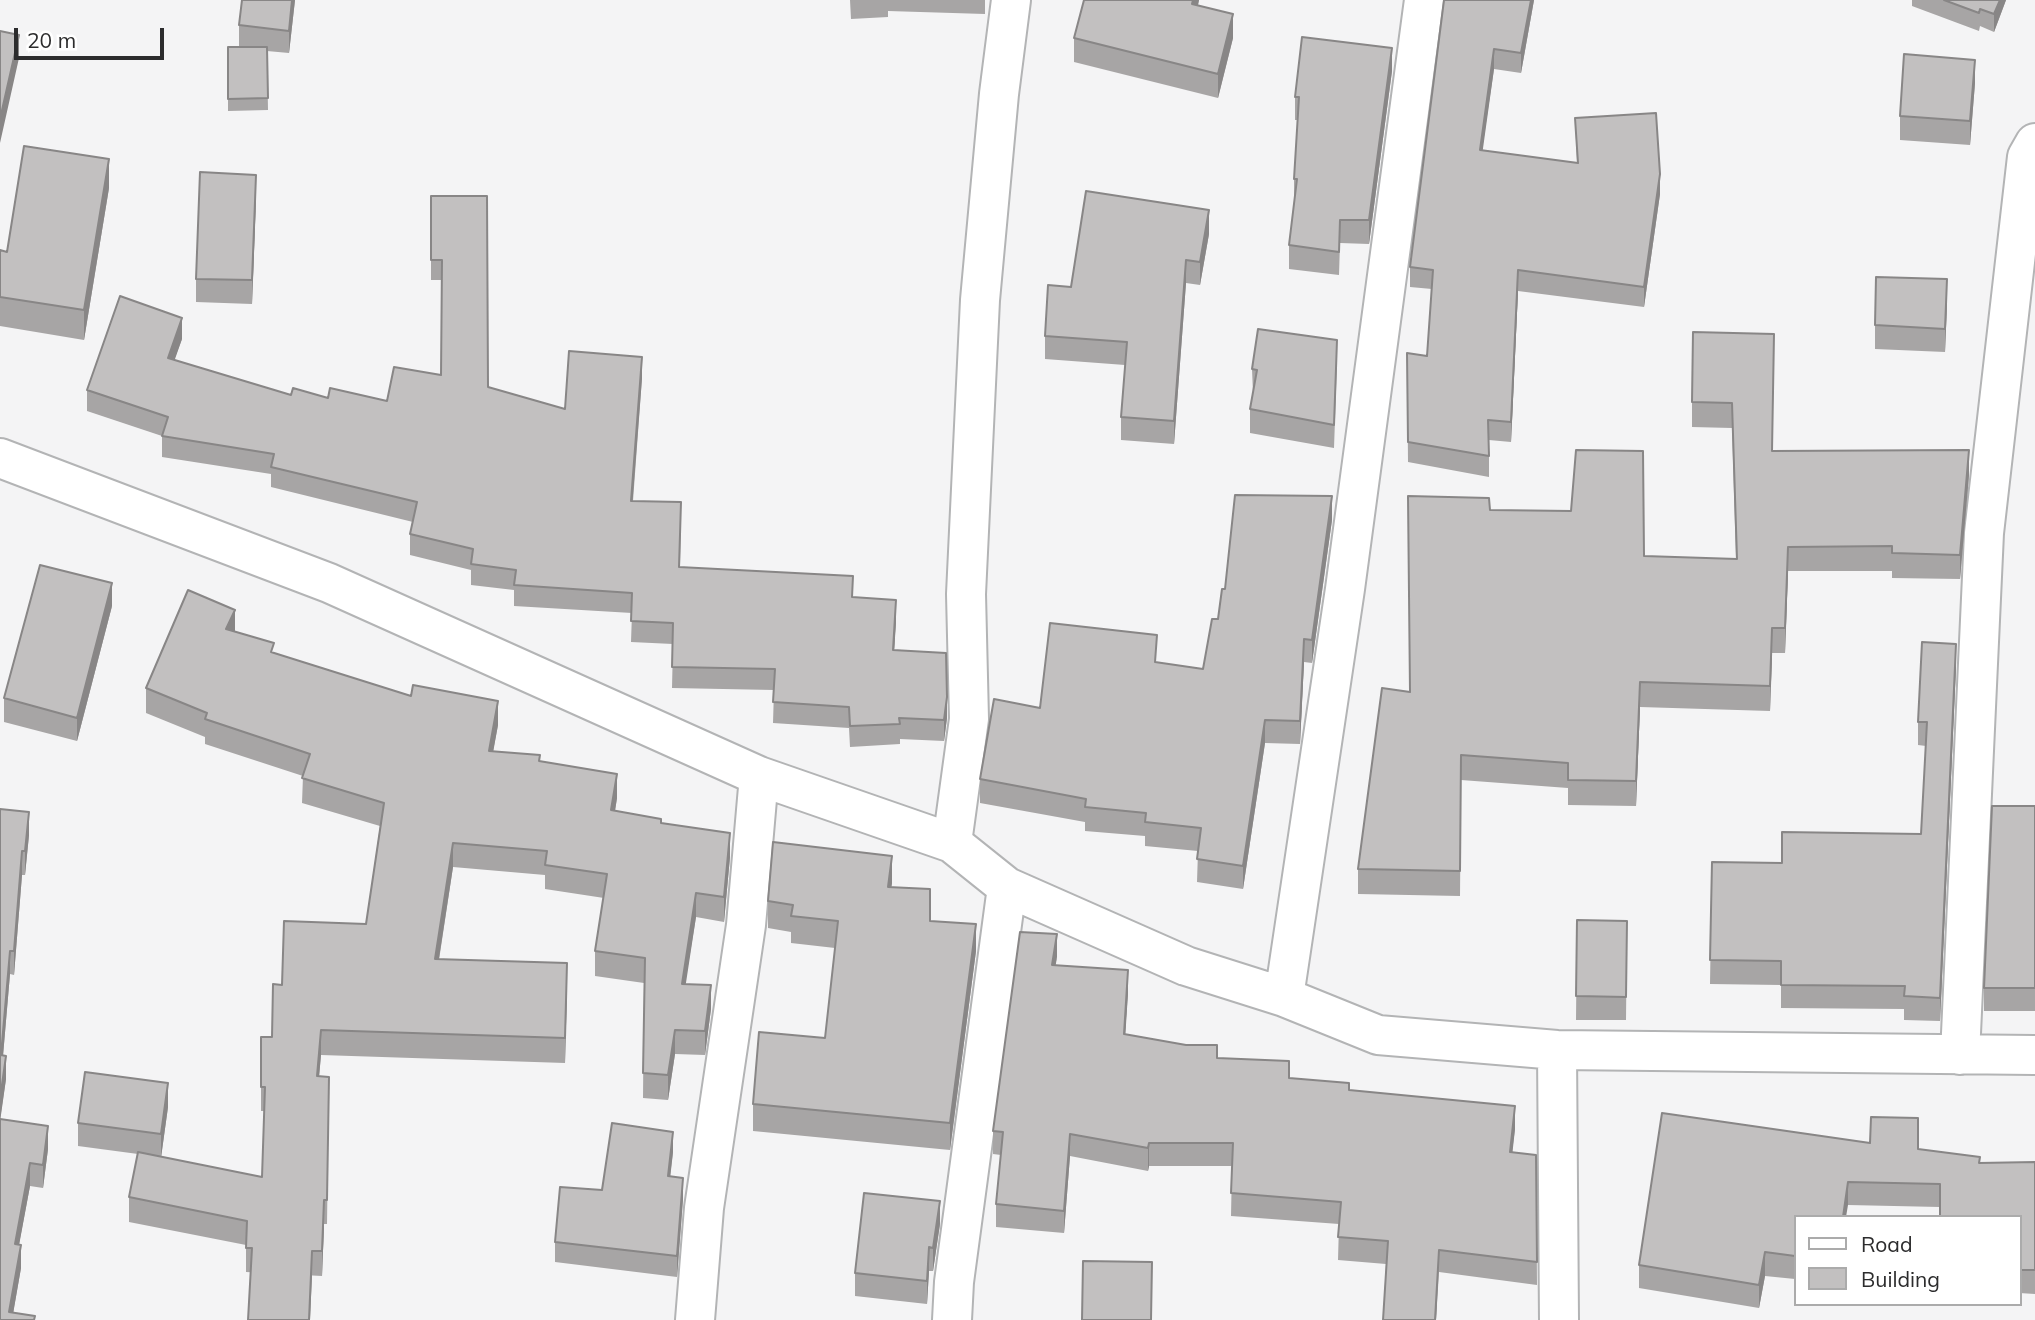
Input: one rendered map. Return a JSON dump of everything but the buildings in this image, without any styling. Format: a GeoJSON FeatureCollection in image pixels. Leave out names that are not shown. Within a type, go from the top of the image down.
{"type":"FeatureCollection","features":[{"type":"Feature","properties":{"kind":"street"},"geometry":{"type":"LineString","coordinates":[[952,842],[969,719],[966,594],[980,300],[999,94],[1011,0]]}},
{"type":"Feature","properties":{"kind":"street"},"geometry":{"type":"LineString","coordinates":[[1284,997],[1345,589],[1424,0]]}},
{"type":"Feature","properties":{"kind":"street"},"geometry":{"type":"LineString","coordinates":[[1960,1055],[1984,533],[2027,157],[2035,143]]}},
{"type":"Feature","properties":{"kind":"street"},"geometry":{"type":"LineString","coordinates":[[0,458],[329,583],[759,776],[952,842],[1007,887],[1186,966],[1284,997],[1378,1035],[1558,1049],[2035,1055]]}},
{"type":"Feature","properties":{"kind":"street"},"geometry":{"type":"LineString","coordinates":[[695,1320],[704,1208],[746,925],[759,776]]}},
{"type":"Feature","properties":{"kind":"street"},"geometry":{"type":"LineString","coordinates":[[952,1320],[954,1282],[1007,887]]}},
{"type":"Feature","properties":{"kind":"street"},"geometry":{"type":"LineString","coordinates":[[1558,1049],[1559,1320]]}}]}
